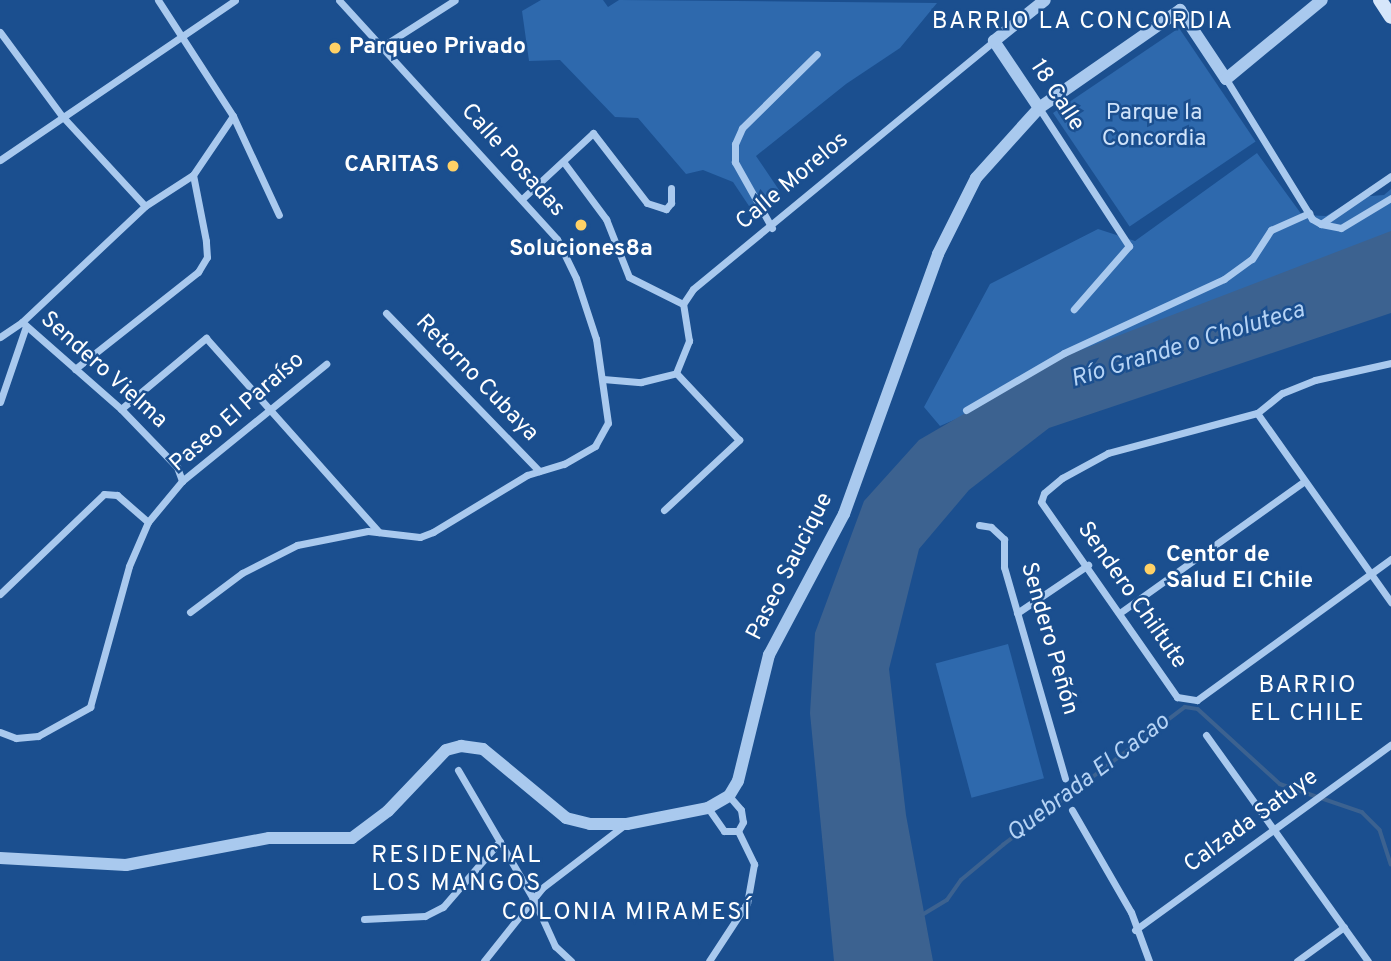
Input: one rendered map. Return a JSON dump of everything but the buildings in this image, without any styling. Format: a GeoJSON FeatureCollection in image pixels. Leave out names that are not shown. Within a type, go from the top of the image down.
{"type":"FeatureCollection","features":[{"type":"Feature","properties":{"kind":"main road"},"geometry":{"type":"LineString","coordinates":[[1380,0],[1391,16]]}},
{"type":"Feature","properties":{"kind":"street"},"geometry":{"type":"LineString","coordinates":[[158,0],[233,116],[279,215]]}},
{"type":"Feature","properties":{"kind":"street"},"geometry":{"type":"LineString","coordinates":[[0,159],[181,33],[235,0]]}},
{"type":"Feature","properties":{"kind":"street","name":"Calle Posadas"},"geometry":{"type":"LineString","coordinates":[[339,0],[522,199],[566,254],[596,339],[608,404],[604,435],[596,446],[565,464],[539,471]]}},
{"type":"Feature","properties":{"kind":"street"},"geometry":{"type":"LineString","coordinates":[[383,46],[455,0]]}},
{"type":"Feature","properties":{"kind":"street","name":"Calle Morelos"},"geometry":{"type":"LineString","coordinates":[[683,304],[709,273],[772,228],[1045,0]]}},
{"type":"Feature","properties":{"kind":"street"},"geometry":{"type":"LineString","coordinates":[[1226,79],[1322,0]]}},
{"type":"Feature","properties":{"kind":"street"},"geometry":{"type":"LineString","coordinates":[[1177,5],[1309,213],[1321,224],[1341,228],[1391,198]]}},
{"type":"Feature","properties":{"kind":"street","name":"Paseo Saucique"},"geometry":{"type":"LineString","coordinates":[[729,796],[738,781],[769,655],[844,514],[942,243],[976,178],[1039,107],[1177,5]]}},
{"type":"Feature","properties":{"kind":"street"},"geometry":{"type":"LineString","coordinates":[[0,32],[3,44],[62,116],[145,206]]}},
{"type":"Feature","properties":{"kind":"street","name":"18 Calle"},"geometry":{"type":"LineString","coordinates":[[994,41],[1129,246],[1074,309]]}},
{"type":"Feature","properties":{"kind":"street"},"geometry":{"type":"LineString","coordinates":[[772,228],[736,162],[735,144],[742,128],[817,54]]}},
{"type":"Feature","properties":{"kind":"street"},"geometry":{"type":"LineString","coordinates":[[0,337],[24,324],[145,206],[193,175],[233,116]]}},
{"type":"Feature","properties":{"kind":"street"},"geometry":{"type":"LineString","coordinates":[[522,199],[565,164],[593,133],[647,203],[666,209],[671,203],[671,188]]}},
{"type":"Feature","properties":{"kind":"street"},"geometry":{"type":"LineString","coordinates":[[565,164],[606,219],[629,277],[683,304],[689,341],[676,373]]}},
{"type":"Feature","properties":{"kind":"street"},"geometry":{"type":"LineString","coordinates":[[75,369],[198,272],[207,257],[193,175]]}},
{"type":"Feature","properties":{"kind":"street"},"geometry":{"type":"LineString","coordinates":[[1321,224],[1391,176]]}},
{"type":"Feature","properties":{"kind":"street"},"geometry":{"type":"LineString","coordinates":[[966,410],[1065,353],[1224,279],[1252,259],[1270,230],[1309,213]]}},
{"type":"Feature","properties":{"kind":"street","name":"Retorno Cubaya"},"geometry":{"type":"LineString","coordinates":[[386,313],[539,471]]}},
{"type":"Feature","properties":{"kind":"street"},"geometry":{"type":"LineString","coordinates":[[0,402],[24,324]]}},
{"type":"Feature","properties":{"kind":"street","name":"Sendero Vielma"},"geometry":{"type":"LineString","coordinates":[[24,324],[121,409],[177,467],[182,481]]}},
{"type":"Feature","properties":{"kind":"street"},"geometry":{"type":"LineString","coordinates":[[121,409],[206,338],[379,532]]}},
{"type":"Feature","properties":{"kind":"street"},"geometry":{"type":"LineString","coordinates":[[1391,363],[1315,380],[1282,393],[1257,413],[1303,482],[1391,602]]}},
{"type":"Feature","properties":{"kind":"street","name":"Paseo El Paraíso"},"geometry":{"type":"LineString","coordinates":[[0,732],[16,738],[38,736],[90,707],[129,566],[148,522],[182,481],[326,364]]}},
{"type":"Feature","properties":{"kind":"street"},"geometry":{"type":"LineString","coordinates":[[603,379],[641,382],[676,373]]}},
{"type":"Feature","properties":{"kind":"street"},"geometry":{"type":"LineString","coordinates":[[664,510],[739,440],[676,373]]}},
{"type":"Feature","properties":{"kind":"street","name":"Sendero Chiltute"},"geometry":{"type":"LineString","coordinates":[[1257,413],[1108,453],[1062,478],[1044,493],[1041,502],[1121,612],[1177,697],[1197,699],[1371,573]]}},
{"type":"Feature","properties":{"kind":"street"},"geometry":{"type":"LineString","coordinates":[[190,612],[269,556],[324,537],[379,532],[420,537],[539,471]]}},
{"type":"Feature","properties":{"kind":"street"},"geometry":{"type":"LineString","coordinates":[[1121,612],[1303,482]]}},
{"type":"Feature","properties":{"kind":"street"},"geometry":{"type":"LineString","coordinates":[[0,594],[104,494],[117,495],[148,522]]}},
{"type":"Feature","properties":{"kind":"street","name":"Sendero Peñón"},"geometry":{"type":"LineString","coordinates":[[979,526],[991,527],[1004,539],[1004,567],[1052,720],[1065,778]]}},
{"type":"Feature","properties":{"kind":"street"},"geometry":{"type":"LineString","coordinates":[[1371,573],[1391,559]]}},
{"type":"Feature","properties":{"kind":"street"},"geometry":{"type":"LineString","coordinates":[[1017,613],[1088,565]]}},
{"type":"Feature","properties":{"kind":"street"},"geometry":{"type":"LineString","coordinates":[[1206,735],[1368,961]]}},
{"type":"Feature","properties":{"kind":"street","name":"Calzada Satuye"},"geometry":{"type":"LineString","coordinates":[[1135,930],[1391,745]]}},
{"type":"Feature","properties":{"kind":"street"},"geometry":{"type":"LineString","coordinates":[[0,858],[125,865],[269,838],[352,838],[388,811],[446,750],[461,746],[483,749],[566,818],[590,824],[626,824],[708,808],[729,796],[741,810],[743,822],[738,831]]}},
{"type":"Feature","properties":{"kind":"street"},"geometry":{"type":"LineString","coordinates":[[458,770],[534,900],[555,946],[571,961]]}},
{"type":"Feature","properties":{"kind":"street"},"geometry":{"type":"LineString","coordinates":[[708,808],[724,831],[738,831]]}},
{"type":"Feature","properties":{"kind":"street"},"geometry":{"type":"LineString","coordinates":[[1072,810],[1125,901],[1149,961]]}},
{"type":"Feature","properties":{"kind":"street"},"geometry":{"type":"LineString","coordinates":[[484,961],[534,900],[589,848],[626,824]]}},
{"type":"Feature","properties":{"kind":"street"},"geometry":{"type":"LineString","coordinates":[[709,961],[747,903],[754,885],[754,864],[738,831]]}},
{"type":"Feature","properties":{"kind":"street"},"geometry":{"type":"LineString","coordinates":[[364,919],[425,916],[443,906],[500,841]]}},
{"type":"Feature","properties":{"kind":"street"},"geometry":{"type":"LineString","coordinates":[[1297,961],[1344,927]]}},
{"type":"Feature","properties":{"kind":"green space"},"geometry":{"type":"Polygon","coordinates":[[[541,0],[603,0],[608,7],[619,0],[937,3],[900,48],[846,84],[756,156],[779,190],[755,215],[733,182],[703,170],[686,174],[638,118],[615,117],[560,60],[529,61],[522,11],[541,0]]]}},
{"type":"Feature","properties":{"kind":"green space","name":"Parque la Concordia"},"geometry":{"type":"Polygon","coordinates":[[[1179,28],[1256,142],[1130,227],[1053,113],[1179,28]]]}},
{"type":"Feature","properties":{"kind":"green space"},"geometry":{"type":"Polygon","coordinates":[[[1257,153],[1302,215],[1326,216],[1358,197],[1384,195],[1391,189],[1391,255],[1152,335],[940,426],[924,407],[990,284],[1098,229],[1135,241],[1257,153]]]}},
{"type":"Feature","properties":{"kind":"green space"},"geometry":{"type":"Polygon","coordinates":[[[1008,644],[1044,778],[972,798],[936,663],[1008,644]]]}},
{"type":"Feature","properties":{"kind":"water","name":"Río Grande o Choluteca"},"geometry":{"type":"Polygon","coordinates":[[[1391,231],[1391,313],[1049,428],[969,490],[919,549],[889,669],[906,815],[933,961],[834,961],[810,713],[815,633],[864,501],[919,440],[1060,358],[1391,231]]]}},
{"type":"Feature","properties":{"kind":"waterway","name":"Quebrada El Cacao"},"geometry":{"type":"LineString","coordinates":[[922,915],[947,900],[961,880],[1003,845],[1185,707],[1198,709],[1280,784],[1362,812],[1380,830],[1391,864]]}},
{"type":"Feature","properties":{"kind":"place","name":"Parqueo Privado"},"geometry":{"type":"Point","coordinates":[335,48]}},
{"type":"Feature","properties":{"kind":"place","name":"CARITAS"},"geometry":{"type":"Point","coordinates":[453,166]}},
{"type":"Feature","properties":{"kind":"place","name":"Soluciones8a"},"geometry":{"type":"Point","coordinates":[581,225]}},
{"type":"Feature","properties":{"kind":"place","name":"Centor de Salud El Chile"},"geometry":{"type":"Point","coordinates":[1150,569]}},
{"type":"Feature","properties":{"kind":"district","name":"BARRIO LA CONCORDIA"},"geometry":{"type":"Point","coordinates":[1083,23]}},
{"type":"Feature","properties":{"kind":"district","name":"BARRIO EL CHILE"},"geometry":{"type":"Point","coordinates":[1308,701]}},
{"type":"Feature","properties":{"kind":"district","name":"RESIDENCIAL LOS MANGOS"},"geometry":{"type":"Point","coordinates":[457,871]}},
{"type":"Feature","properties":{"kind":"district","name":"COLONIA MIRAMESÍ"},"geometry":{"type":"Point","coordinates":[627,914]}}]}
